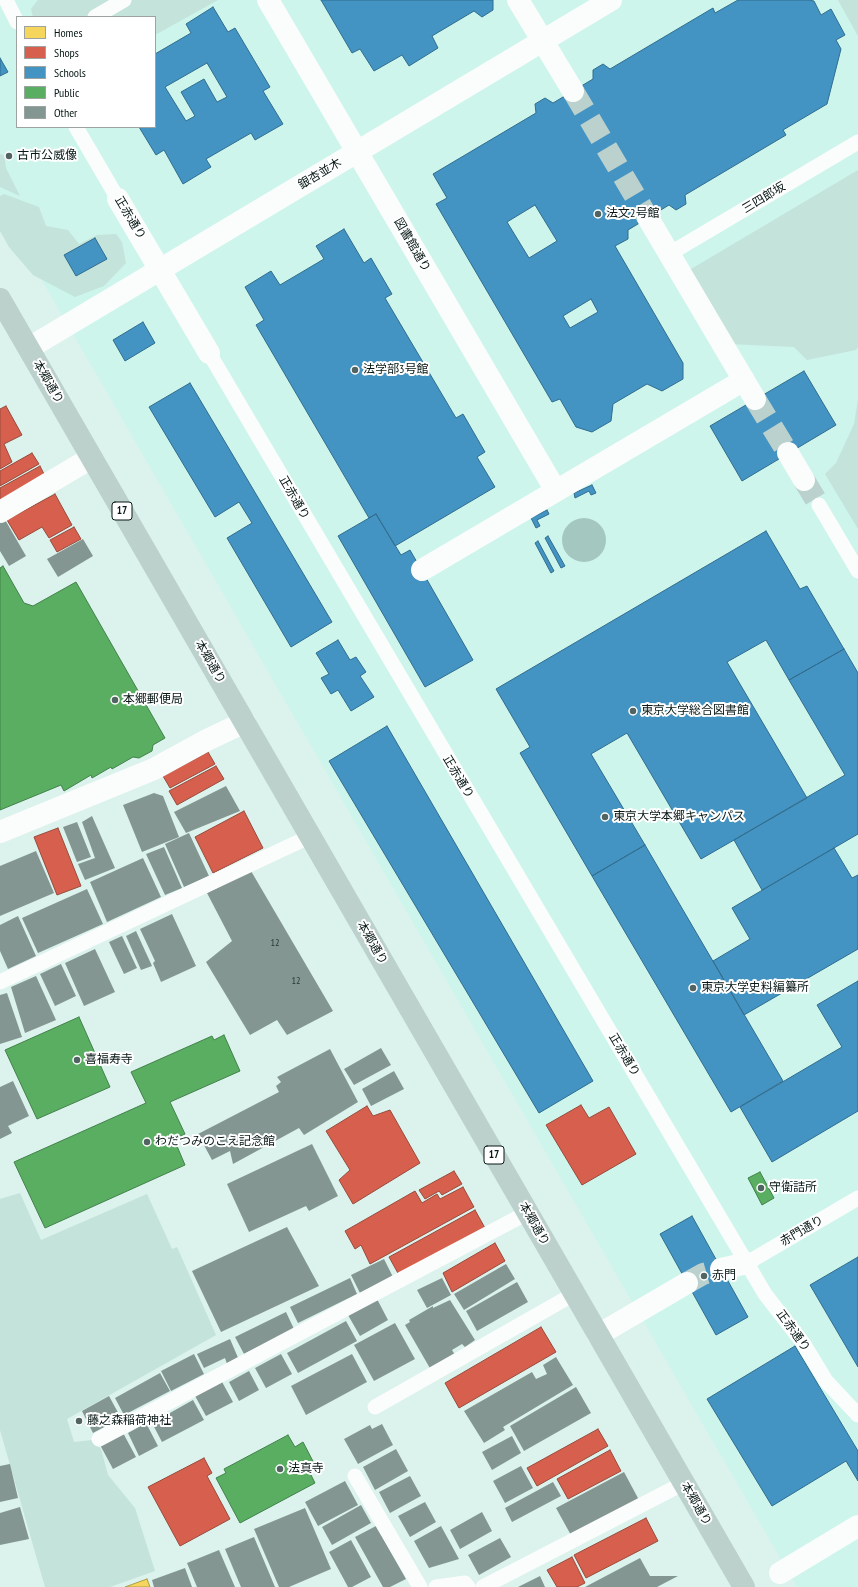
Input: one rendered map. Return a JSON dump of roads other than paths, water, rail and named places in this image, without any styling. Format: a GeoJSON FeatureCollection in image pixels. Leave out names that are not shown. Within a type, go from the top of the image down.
{"type":"FeatureCollection","features":[{"type":"Feature","properties":{"kind":"highway","name":"本郷通り"},"geometry":{"type":"LineString","coordinates":[[0,299],[744,1587]]}},
{"type":"Feature","properties":{"kind":"street","name":"図書館通り"},"geometry":{"type":"LineString","coordinates":[[268,0],[556,491]]}},
{"type":"Feature","properties":{"kind":"street"},"geometry":{"type":"LineString","coordinates":[[518,0],[573,91]]}},
{"type":"Feature","properties":{"kind":"street","name":"銀杏並木"},"geometry":{"type":"LineString","coordinates":[[28,348],[611,0]]}},
{"type":"Feature","properties":{"kind":"street","name":"正赤通り"},"geometry":{"type":"LineString","coordinates":[[118,199],[209,353]]}},
{"type":"Feature","properties":{"kind":"street"},"geometry":{"type":"LineString","coordinates":[[648,218],[755,399]]}},
{"type":"Feature","properties":{"kind":"street"},"geometry":{"type":"LineString","coordinates":[[422,570],[744,380]]}},
{"type":"Feature","properties":{"kind":"street"},"geometry":{"type":"LineString","coordinates":[[788,453],[804,480]]}},
{"type":"Feature","properties":{"kind":"street"},"geometry":{"type":"LineString","coordinates":[[0,512],[91,458]]}},
{"type":"Feature","properties":{"kind":"street"},"geometry":{"type":"LineString","coordinates":[[0,832],[154,769],[207,740],[245,722]]}},
{"type":"Feature","properties":{"kind":"street"},"geometry":{"type":"LineString","coordinates":[[721,1270],[747,1263]]}},
{"type":"Feature","properties":{"kind":"street"},"geometry":{"type":"LineString","coordinates":[[598,1334],[688,1283]]}},
{"type":"Feature","properties":{"kind":"street"},"geometry":{"type":"LineString","coordinates":[[780,1573],[858,1526]]}},
{"type":"Feature","properties":{"kind":"lane"},"geometry":{"type":"LineString","coordinates":[[6,0],[16,20]]}},
{"type":"Feature","properties":{"kind":"lane"},"geometry":{"type":"LineString","coordinates":[[97,16],[124,0]]}},
{"type":"Feature","properties":{"kind":"lane","name":"正赤通り"},"geometry":{"type":"LineString","coordinates":[[77,128],[118,199]]}},
{"type":"Feature","properties":{"kind":"lane","name":"三四郎坂"},"geometry":{"type":"LineString","coordinates":[[669,254],[858,142]]}},
{"type":"Feature","properties":{"kind":"lane","name":"正赤通り"},"geometry":{"type":"LineString","coordinates":[[209,353],[765,1294],[803,1343],[826,1381],[858,1415]]}},
{"type":"Feature","properties":{"kind":"lane"},"geometry":{"type":"LineString","coordinates":[[819,505],[858,571]]}},
{"type":"Feature","properties":{"kind":"lane"},"geometry":{"type":"LineString","coordinates":[[0,982],[311,836]]}},
{"type":"Feature","properties":{"kind":"lane","name":"赤門通り"},"geometry":{"type":"LineString","coordinates":[[747,1263],[858,1198]]}},
{"type":"Feature","properties":{"kind":"lane"},"geometry":{"type":"LineString","coordinates":[[99,1439],[527,1213]]}},
{"type":"Feature","properties":{"kind":"lane"},"geometry":{"type":"LineString","coordinates":[[375,1408],[574,1294]]}},
{"type":"Feature","properties":{"kind":"lane"},"geometry":{"type":"LineString","coordinates":[[355,1476],[420,1587]]}},
{"type":"Feature","properties":{"kind":"lane"},"geometry":{"type":"LineString","coordinates":[[483,1587],[684,1483]]}},
{"type":"Feature","properties":{"kind":"lane"},"geometry":{"type":"LineString","coordinates":[[436,1587],[465,1583],[468,1587]]}},
{"type":"Feature","properties":{"kind":"tunnel"},"geometry":{"type":"LineString","coordinates":[[573,91],[648,218]]}},
{"type":"Feature","properties":{"kind":"tunnel"},"geometry":{"type":"LineString","coordinates":[[755,399],[788,453]]}},
{"type":"Feature","properties":{"kind":"tunnel"},"geometry":{"type":"LineString","coordinates":[[804,480],[819,505]]}},
{"type":"Feature","properties":{"kind":"tunnel"},"geometry":{"type":"LineString","coordinates":[[687,1283],[703,1274],[721,1269]]}},
{"type":"Feature","properties":{"kind":"place","name":"古市公威像"},"geometry":{"type":"Point","coordinates":[9,156]}},
{"type":"Feature","properties":{"kind":"place","name":"法文2号館"},"geometry":{"type":"Point","coordinates":[598,214]}},
{"type":"Feature","properties":{"kind":"place","name":"法学部3号館"},"geometry":{"type":"Point","coordinates":[355,370]}},
{"type":"Feature","properties":{"kind":"place","name":"本郷郵便局"},"geometry":{"type":"Point","coordinates":[115,700]}},
{"type":"Feature","properties":{"kind":"place","name":"東京大学総合図書館"},"geometry":{"type":"Point","coordinates":[633,711]}},
{"type":"Feature","properties":{"kind":"place","name":"東京大学本郷キャンパス"},"geometry":{"type":"Point","coordinates":[605,817]}},
{"type":"Feature","properties":{"kind":"place","name":"東京大学史料編纂所"},"geometry":{"type":"Point","coordinates":[693,988]}},
{"type":"Feature","properties":{"kind":"place","name":"喜福寿寺"},"geometry":{"type":"Point","coordinates":[77,1060]}},
{"type":"Feature","properties":{"kind":"place","name":"わだつみのこえ記念館"},"geometry":{"type":"Point","coordinates":[147,1142]}},
{"type":"Feature","properties":{"kind":"place","name":"守衛詰所"},"geometry":{"type":"Point","coordinates":[761,1188]}},
{"type":"Feature","properties":{"kind":"place","name":"赤門"},"geometry":{"type":"Point","coordinates":[704,1276]}},
{"type":"Feature","properties":{"kind":"place","name":"藤之森稲荷神社"},"geometry":{"type":"Point","coordinates":[79,1421]}},
{"type":"Feature","properties":{"kind":"place","name":"法真寺"},"geometry":{"type":"Point","coordinates":[280,1469]}}]}
